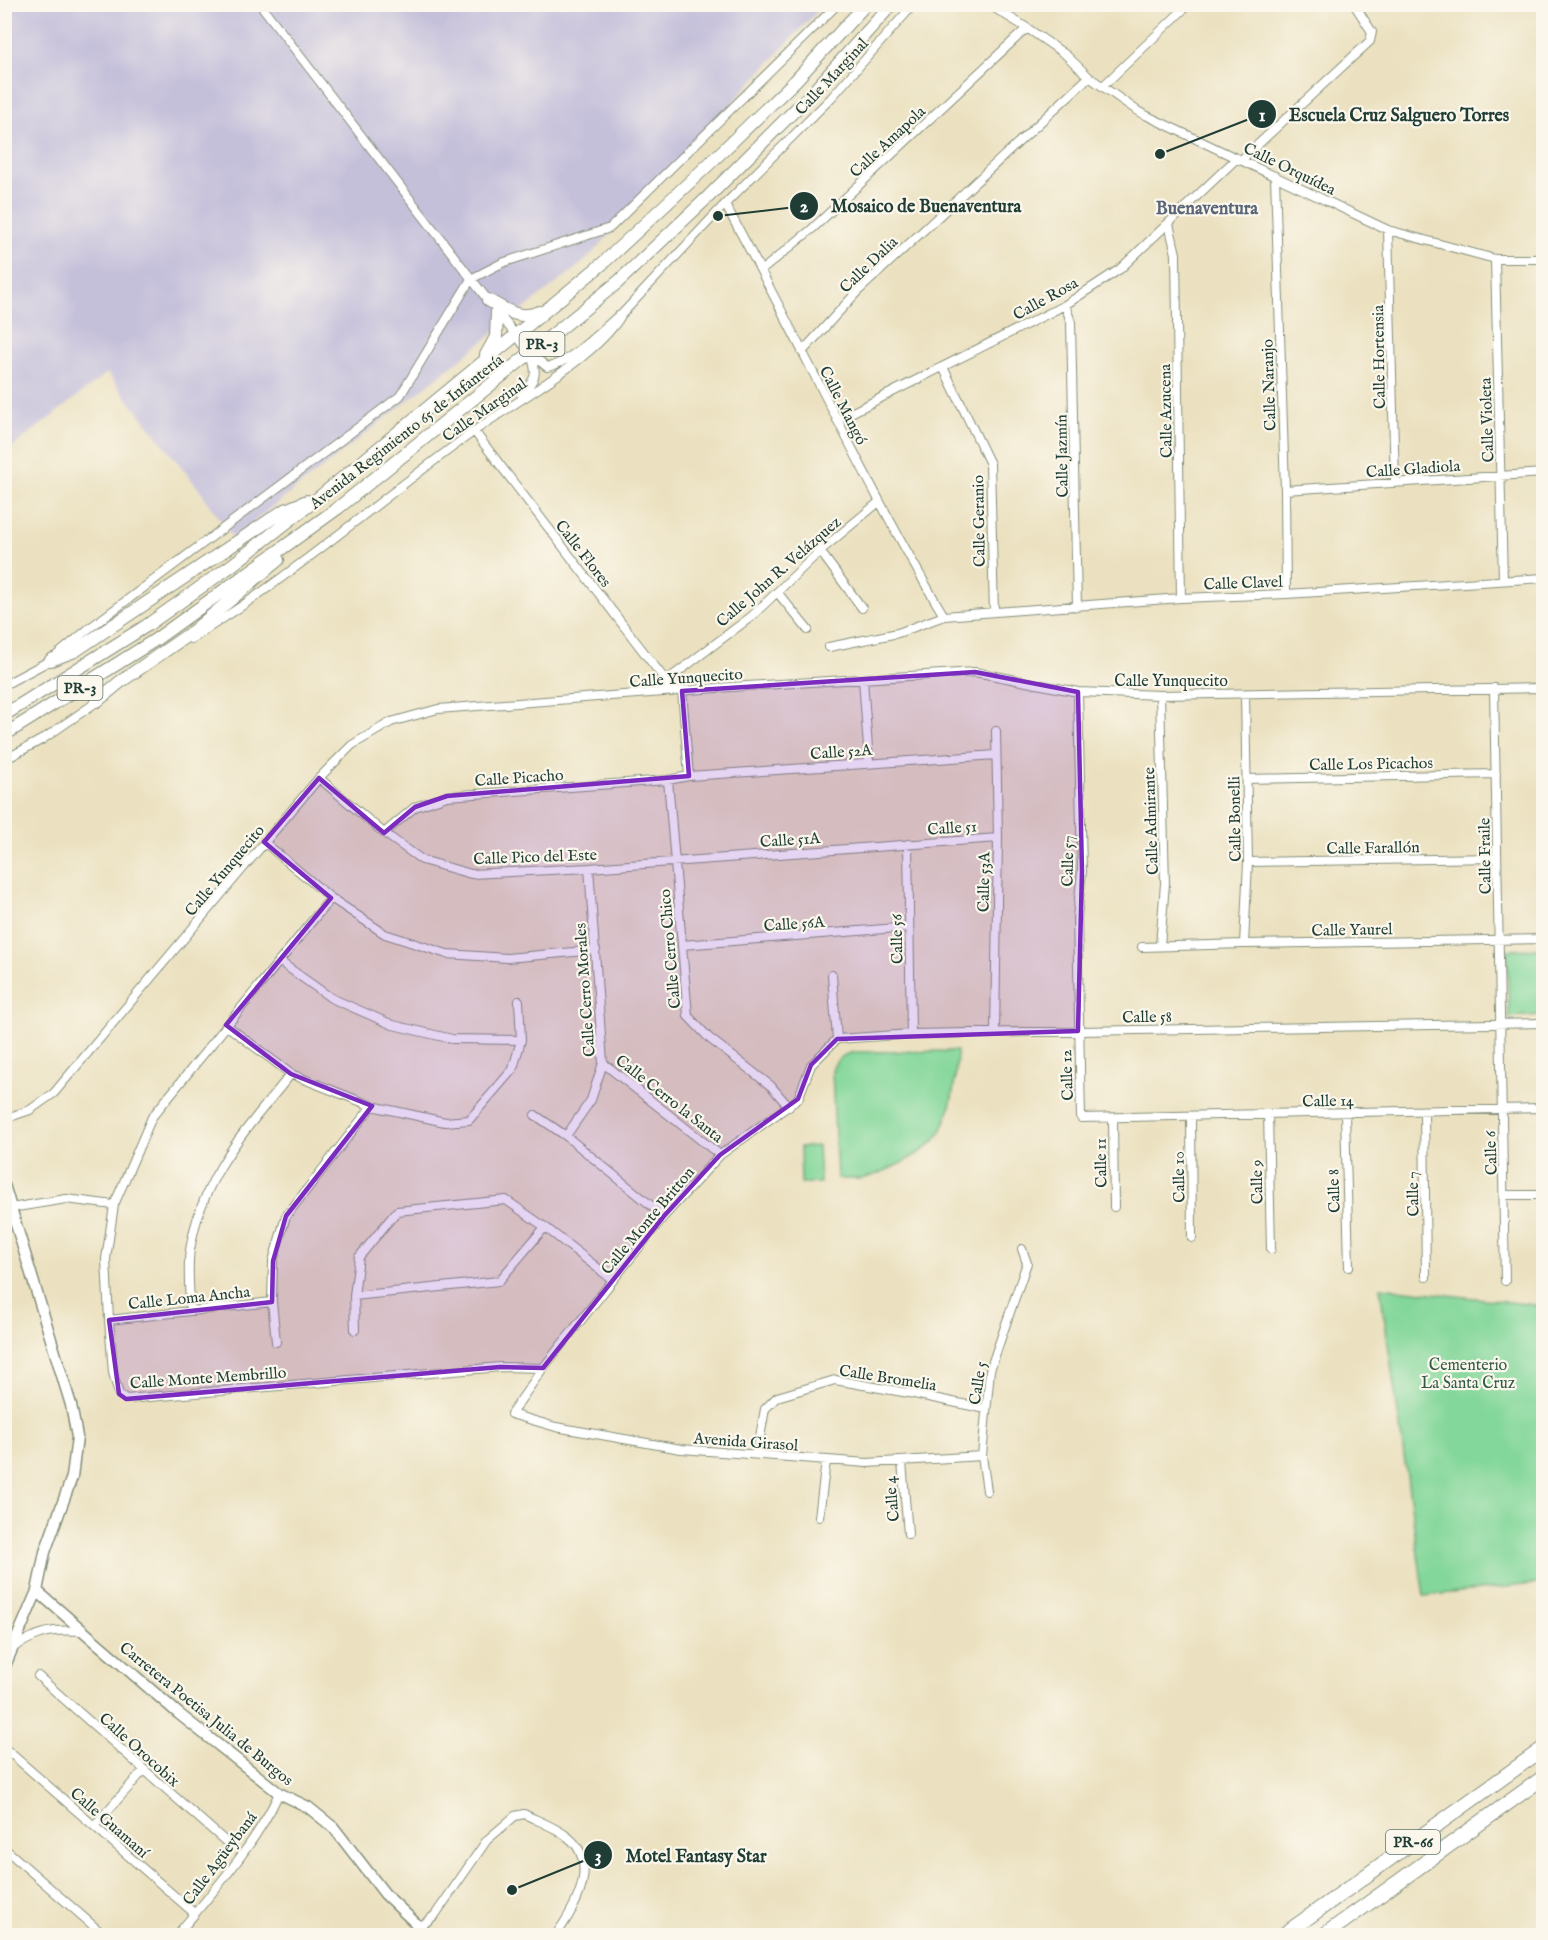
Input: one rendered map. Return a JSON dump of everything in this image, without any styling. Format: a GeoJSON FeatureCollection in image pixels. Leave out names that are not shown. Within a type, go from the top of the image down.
{"type":"FeatureCollection","features":[{"type":"Feature","properties":{"kind":"highway","name":"PR-66"},"geometry":{"type":"LineString","coordinates":[[1282,1935],[1544,1748]]}},
{"type":"Feature","properties":{"kind":"highway","name":"PR-66"},"geometry":{"type":"LineString","coordinates":[[1323,1935],[1544,1777]]}},
{"type":"Feature","properties":{"kind":"main road","name":"Avenida Regimiento 65 de Infantería"},"geometry":{"type":"LineString","coordinates":[[4,715],[146,626],[232,565],[322,495],[549,308],[602,264],[708,165],[796,80],[866,4]]}},
{"type":"Feature","properties":{"kind":"main road","name":"Avenida Regimiento 65 de Infantería"},"geometry":{"type":"LineString","coordinates":[[4,735],[155,640],[338,508],[531,354],[618,282],[708,197],[813,93],[892,4]]}},
{"type":"Feature","properties":{"kind":"main road"},"geometry":{"type":"LineString","coordinates":[[488,300],[523,316],[533,315],[549,308]]}},
{"type":"Feature","properties":{"kind":"main road"},"geometry":{"type":"LineString","coordinates":[[475,369],[489,351],[496,337],[497,311]]}},
{"type":"Feature","properties":{"kind":"main road"},"geometry":{"type":"LineString","coordinates":[[51,660],[75,651],[283,511],[322,495]]}},
{"type":"Feature","properties":{"kind":"main road"},"geometry":{"type":"LineString","coordinates":[[97,701],[120,682],[192,632],[338,508]]}},
{"type":"Feature","properties":{"kind":"street"},"geometry":{"type":"LineString","coordinates":[[260,4],[531,354],[547,367],[554,366],[566,360],[622,314]]}},
{"type":"Feature","properties":{"kind":"street"},"geometry":{"type":"LineString","coordinates":[[4,685],[51,660],[87,630],[400,396],[471,279],[502,263],[610,228],[838,4]]}},
{"type":"Feature","properties":{"kind":"street","name":"Calle Marginal"},"geometry":{"type":"LineString","coordinates":[[4,760],[43,738],[259,594],[474,431],[572,363],[598,342],[725,204],[831,98],[914,4]]}},
{"type":"Feature","properties":{"kind":"street","name":"Calle Orquídea"},"geometry":{"type":"LineString","coordinates":[[988,4],[1066,55],[1089,77],[1140,112],[1388,230],[1495,259],[1541,260]]}},
{"type":"Feature","properties":{"kind":"street"},"geometry":{"type":"LineString","coordinates":[[1103,86],[1189,4]]}},
{"type":"Feature","properties":{"kind":"street","name":"Calle Rosa"},"geometry":{"type":"LineString","coordinates":[[837,420],[1065,305],[1120,269],[1370,41],[1372,32],[1354,4]]}},
{"type":"Feature","properties":{"kind":"street","name":"Calle Amapola"},"geometry":{"type":"LineString","coordinates":[[762,270],[812,229],[1027,28]]}},
{"type":"Feature","properties":{"kind":"street","name":"Calle Dalia"},"geometry":{"type":"LineString","coordinates":[[802,352],[857,292],[1089,77]]}},
{"type":"Feature","properties":{"kind":"street","name":"Calle Naranjo"},"geometry":{"type":"LineString","coordinates":[[1275,176],[1286,594]]}},
{"type":"Feature","properties":{"kind":"street","name":"Calle Mangó"},"geometry":{"type":"LineString","coordinates":[[725,204],[762,270],[879,502],[944,616]]}},
{"type":"Feature","properties":{"kind":"street","name":"Calle Azucena"},"geometry":{"type":"LineString","coordinates":[[1169,224],[1176,254],[1181,598]]}},
{"type":"Feature","properties":{"kind":"street","name":"Calle Hortensia"},"geometry":{"type":"LineString","coordinates":[[1388,230],[1395,482]]}},
{"type":"Feature","properties":{"kind":"street"},"geometry":{"type":"LineString","coordinates":[[1541,260],[1544,246]]}},
{"type":"Feature","properties":{"kind":"street","name":"Calle Violeta"},"geometry":{"type":"LineString","coordinates":[[1495,259],[1503,580]]}},
{"type":"Feature","properties":{"kind":"street","name":"Calle Jazmín"},"geometry":{"type":"LineString","coordinates":[[1065,305],[1071,322],[1077,607]]}},
{"type":"Feature","properties":{"kind":"street"},"geometry":{"type":"LineString","coordinates":[[503,411],[535,377],[536,368],[531,354]]}},
{"type":"Feature","properties":{"kind":"street","name":"Calle Geranio"},"geometry":{"type":"LineString","coordinates":[[943,367],[990,464],[994,612]]}},
{"type":"Feature","properties":{"kind":"street","name":"Calle Flores"},"geometry":{"type":"LineString","coordinates":[[474,431],[666,681],[672,692]]}},
{"type":"Feature","properties":{"kind":"street","name":"Calle Gladiola"},"geometry":{"type":"LineString","coordinates":[[1285,490],[1544,473]]}},
{"type":"Feature","properties":{"kind":"street","name":"Calle John R. Velázquez"},"geometry":{"type":"LineString","coordinates":[[666,681],[752,616],[820,551],[879,502]]}},
{"type":"Feature","properties":{"kind":"street"},"geometry":{"type":"LineString","coordinates":[[820,551],[862,608]]}},
{"type":"Feature","properties":{"kind":"street","name":"Calle Clavel"},"geometry":{"type":"LineString","coordinates":[[829,647],[898,633],[944,616],[1181,598],[1544,578]]}},
{"type":"Feature","properties":{"kind":"street"},"geometry":{"type":"LineString","coordinates":[[777,592],[808,630]]}},
{"type":"Feature","properties":{"kind":"street","name":"Calle Yunquecito"},"geometry":{"type":"LineString","coordinates":[[4,1119],[30,1110],[54,1093],[319,778],[352,744],[391,722],[438,709],[975,672],[1078,692],[1160,695],[1544,687]]}},
{"type":"Feature","properties":{"kind":"street"},"geometry":{"type":"LineString","coordinates":[[863,679],[869,762]]}},
{"type":"Feature","properties":{"kind":"street","name":"Calle Fraile"},"geometry":{"type":"LineString","coordinates":[[1494,688],[1501,1024]]}},
{"type":"Feature","properties":{"kind":"street"},"geometry":{"type":"LineString","coordinates":[[682,691],[689,776]]}},
{"type":"Feature","properties":{"kind":"street","name":"Calle 57"},"geometry":{"type":"LineString","coordinates":[[1078,692],[1082,871],[1077,917],[1078,1031]]}},
{"type":"Feature","properties":{"kind":"street","name":"Calle Bonelli"},"geometry":{"type":"LineString","coordinates":[[1244,944],[1248,862],[1245,694]]}},
{"type":"Feature","properties":{"kind":"street","name":"Calle Admirante"},"geometry":{"type":"LineString","coordinates":[[1160,695],[1165,883],[1160,946]]}},
{"type":"Feature","properties":{"kind":"street","name":"Calle 53A"},"geometry":{"type":"LineString","coordinates":[[995,1033],[998,838],[996,731]]}},
{"type":"Feature","properties":{"kind":"street","name":"Calle 52A"},"geometry":{"type":"LineString","coordinates":[[668,780],[689,776],[996,754]]}},
{"type":"Feature","properties":{"kind":"street","name":"Calle Los Picachos"},"geometry":{"type":"LineString","coordinates":[[1247,779],[1496,774]]}},
{"type":"Feature","properties":{"kind":"street","name":"Calle Pico del Este"},"geometry":{"type":"LineString","coordinates":[[319,778],[384,833],[422,860],[471,873],[674,862]]}},
{"type":"Feature","properties":{"kind":"street","name":"Calle Picacho"},"geometry":{"type":"LineString","coordinates":[[384,833],[415,807],[447,795],[668,780]]}},
{"type":"Feature","properties":{"kind":"street","name":"Calle Cerro Chico"},"geometry":{"type":"LineString","coordinates":[[668,780],[688,1016],[709,1038],[771,1086],[789,1107]]}},
{"type":"Feature","properties":{"kind":"street","name":"Calle 51"},"geometry":{"type":"LineString","coordinates":[[908,844],[998,838]]}},
{"type":"Feature","properties":{"kind":"street"},"geometry":{"type":"LineString","coordinates":[[264,842],[331,898],[385,933],[447,954],[507,958],[596,950]]}},
{"type":"Feature","properties":{"kind":"street","name":"Calle 51A"},"geometry":{"type":"LineString","coordinates":[[674,862],[908,844]]}},
{"type":"Feature","properties":{"kind":"street","name":"Calle 56"},"geometry":{"type":"LineString","coordinates":[[908,844],[912,1034]]}},
{"type":"Feature","properties":{"kind":"street","name":"Calle Farallón"},"geometry":{"type":"LineString","coordinates":[[1248,862],[1497,858]]}},
{"type":"Feature","properties":{"kind":"street","name":"Calle Cerro Morales"},"geometry":{"type":"LineString","coordinates":[[566,1136],[591,1100],[603,1063],[589,868]]}},
{"type":"Feature","properties":{"kind":"street","name":"Calle Monte Membrillo"},"geometry":{"type":"LineString","coordinates":[[331,898],[152,1117],[114,1205],[106,1259],[113,1373],[119,1394],[126,1399],[500,1366],[543,1368]]}},
{"type":"Feature","properties":{"kind":"street","name":"Calle 56A"},"geometry":{"type":"LineString","coordinates":[[682,945],[909,927]]}},
{"type":"Feature","properties":{"kind":"street","name":"Calle Yaurel"},"geometry":{"type":"LineString","coordinates":[[1142,948],[1544,939]]}},
{"type":"Feature","properties":{"kind":"street"},"geometry":{"type":"LineString","coordinates":[[279,962],[331,998],[393,1025],[452,1039],[521,1040]]}},
{"type":"Feature","properties":{"kind":"street"},"geometry":{"type":"LineString","coordinates":[[789,1107],[798,1099],[811,1065],[837,1040],[832,975]]}},
{"type":"Feature","properties":{"kind":"street"},"geometry":{"type":"LineString","coordinates":[[226,1025],[291,1074],[372,1106],[445,1122],[469,1120],[513,1069],[521,1040],[519,1000]]}},
{"type":"Feature","properties":{"kind":"street","name":"Calle 58"},"geometry":{"type":"LineString","coordinates":[[837,1040],[912,1034],[1544,1023]]}},
{"type":"Feature","properties":{"kind":"street","name":"Calle 6"},"geometry":{"type":"LineString","coordinates":[[1501,1024],[1505,1281]]}},
{"type":"Feature","properties":{"kind":"street","name":"Calle 12"},"geometry":{"type":"LineString","coordinates":[[1078,1031],[1081,1118]]}},
{"type":"Feature","properties":{"kind":"street","name":"Calle Cerro la Santa"},"geometry":{"type":"LineString","coordinates":[[603,1063],[720,1155]]}},
{"type":"Feature","properties":{"kind":"street"},"geometry":{"type":"LineString","coordinates":[[190,1310],[190,1251],[206,1192],[228,1151],[291,1074]]}},
{"type":"Feature","properties":{"kind":"street"},"geometry":{"type":"LineString","coordinates":[[276,1342],[272,1302],[273,1261],[286,1216],[372,1106]]}},
{"type":"Feature","properties":{"kind":"street","name":"Calle Monte Britton"},"geometry":{"type":"LineString","coordinates":[[511,1414],[543,1368],[664,1216],[720,1155],[789,1107]]}},
{"type":"Feature","properties":{"kind":"street","name":"Calle 14"},"geometry":{"type":"LineString","coordinates":[[1081,1118],[1544,1108]]}},
{"type":"Feature","properties":{"kind":"street","name":"Calle 7"},"geometry":{"type":"LineString","coordinates":[[1424,1112],[1426,1277]]}},
{"type":"Feature","properties":{"kind":"street","name":"Calle 8"},"geometry":{"type":"LineString","coordinates":[[1344,1113],[1349,1267]]}},
{"type":"Feature","properties":{"kind":"street","name":"Calle 9"},"geometry":{"type":"LineString","coordinates":[[1268,1114],[1271,1249]]}},
{"type":"Feature","properties":{"kind":"street"},"geometry":{"type":"LineString","coordinates":[[535,1115],[566,1136],[664,1216]]}},
{"type":"Feature","properties":{"kind":"street","name":"Calle 10"},"geometry":{"type":"LineString","coordinates":[[1191,1117],[1192,1238]]}},
{"type":"Feature","properties":{"kind":"street","name":"Calle 11"},"geometry":{"type":"LineString","coordinates":[[1113,1118],[1114,1207]]}},
{"type":"Feature","properties":{"kind":"street"},"geometry":{"type":"LineString","coordinates":[[4,1185],[71,1405],[77,1437],[72,1477],[45,1552],[37,1591],[4,1668]]}},
{"type":"Feature","properties":{"kind":"street"},"geometry":{"type":"LineString","coordinates":[[1505,1195],[1544,1194]]}},
{"type":"Feature","properties":{"kind":"street"},"geometry":{"type":"LineString","coordinates":[[11,1208],[66,1199],[114,1205]]}},
{"type":"Feature","properties":{"kind":"street"},"geometry":{"type":"LineString","coordinates":[[355,1330],[354,1296],[359,1257],[398,1211],[506,1200],[613,1280]]}},
{"type":"Feature","properties":{"kind":"street"},"geometry":{"type":"LineString","coordinates":[[354,1296],[499,1281],[545,1227]]}},
{"type":"Feature","properties":{"kind":"street","name":"Calle 5"},"geometry":{"type":"LineString","coordinates":[[987,1491],[982,1456],[990,1370],[1027,1263],[1022,1249]]}},
{"type":"Feature","properties":{"kind":"street","name":"Calle Loma Ancha"},"geometry":{"type":"LineString","coordinates":[[109,1320],[272,1302]]}},
{"type":"Feature","properties":{"kind":"street","name":"Calle Bromelia"},"geometry":{"type":"LineString","coordinates":[[757,1454],[765,1409],[777,1398],[835,1380],[986,1409]]}},
{"type":"Feature","properties":{"kind":"street","name":"Avenida Girasol"},"geometry":{"type":"LineString","coordinates":[[511,1414],[556,1427],[681,1449],[867,1463],[982,1456]]}},
{"type":"Feature","properties":{"kind":"street"},"geometry":{"type":"LineString","coordinates":[[819,1517],[826,1461]]}},
{"type":"Feature","properties":{"kind":"street","name":"Calle 4"},"geometry":{"type":"LineString","coordinates":[[902,1462],[908,1534]]}},
{"type":"Feature","properties":{"kind":"street","name":"Carretera Poetisa Julia de Burgos"},"geometry":{"type":"LineString","coordinates":[[37,1591],[179,1714],[279,1793],[308,1807],[334,1828],[385,1894],[429,1935]]}},
{"type":"Feature","properties":{"kind":"street"},"geometry":{"type":"LineString","coordinates":[[14,1647],[35,1635],[55,1629],[82,1630]]}},
{"type":"Feature","properties":{"kind":"street","name":"Calle Orocobix"},"geometry":{"type":"LineString","coordinates":[[38,1676],[225,1841]]}},
{"type":"Feature","properties":{"kind":"street","name":"Calle Guamaní"},"geometry":{"type":"LineString","coordinates":[[8,1751],[194,1913]]}},
{"type":"Feature","properties":{"kind":"street"},"geometry":{"type":"LineString","coordinates":[[94,1826],[144,1770]]}},
{"type":"Feature","properties":{"kind":"street","name":"Calle Agüeybaná"},"geometry":{"type":"LineString","coordinates":[[176,1935],[245,1848],[272,1809],[279,1793]]}},
{"type":"Feature","properties":{"kind":"street"},"geometry":{"type":"LineString","coordinates":[[420,1927],[435,1915],[487,1840],[515,1816],[524,1814],[567,1837],[577,1846],[582,1863],[584,1880],[568,1919],[555,1935]]}},
{"type":"Feature","properties":{"kind":"street"},"geometry":{"type":"LineString","coordinates":[[4,1848],[105,1935]]}},
{"type":"Feature","properties":{"kind":"highlighted area"},"geometry":{"type":"Polygon","coordinates":[[[975,672],[1078,692],[1082,871],[1078,1031],[837,1039],[811,1065],[798,1099],[720,1155],[664,1216],[543,1368],[500,1367],[126,1399],[119,1394],[109,1320],[272,1302],[273,1261],[286,1216],[372,1106],[291,1074],[226,1025],[331,898],[264,842],[319,778],[384,833],[415,807],[447,796],[689,776],[682,691],[975,672]]]}},
{"type":"Feature","properties":{"kind":"shaded area"},"geometry":{"type":"Polygon","coordinates":[[[5,5],[823,5],[585,261],[233,538],[199,489],[107,373],[5,453],[5,5]]]}},
{"type":"Feature","properties":{"kind":"green space"},"geometry":{"type":"Polygon","coordinates":[[[1543,949],[1543,1015],[1509,1017],[1507,950],[1543,949]]]}},
{"type":"Feature","properties":{"kind":"green space"},"geometry":{"type":"Polygon","coordinates":[[[957,1051],[951,1104],[940,1133],[934,1140],[917,1154],[884,1171],[862,1179],[837,1179],[832,1071],[837,1061],[855,1052],[957,1051]]]}},
{"type":"Feature","properties":{"kind":"green space"},"geometry":{"type":"Polygon","coordinates":[[[818,1146],[820,1183],[801,1183],[800,1147],[818,1146]]]}},
{"type":"Feature","properties":{"kind":"green space","name":"Cementerio La Santa Cruz"},"geometry":{"type":"Polygon","coordinates":[[[1380,1287],[1543,1306],[1543,1583],[1424,1596],[1380,1287]]]}},
{"type":"Feature","properties":{"kind":"place","name":"Escuela Cruz Salguero Torres"},"geometry":{"type":"Point","coordinates":[1160,154]}},
{"type":"Feature","properties":{"kind":"place","name":"Mosaico de Buenaventura"},"geometry":{"type":"Point","coordinates":[718,216]}},
{"type":"Feature","properties":{"kind":"place","name":"Motel Fantasy Star"},"geometry":{"type":"Point","coordinates":[512,1890]}},
{"type":"Feature","properties":{"kind":"district","name":"Buenaventura"},"geometry":{"type":"Point","coordinates":[1207,208]}}]}
